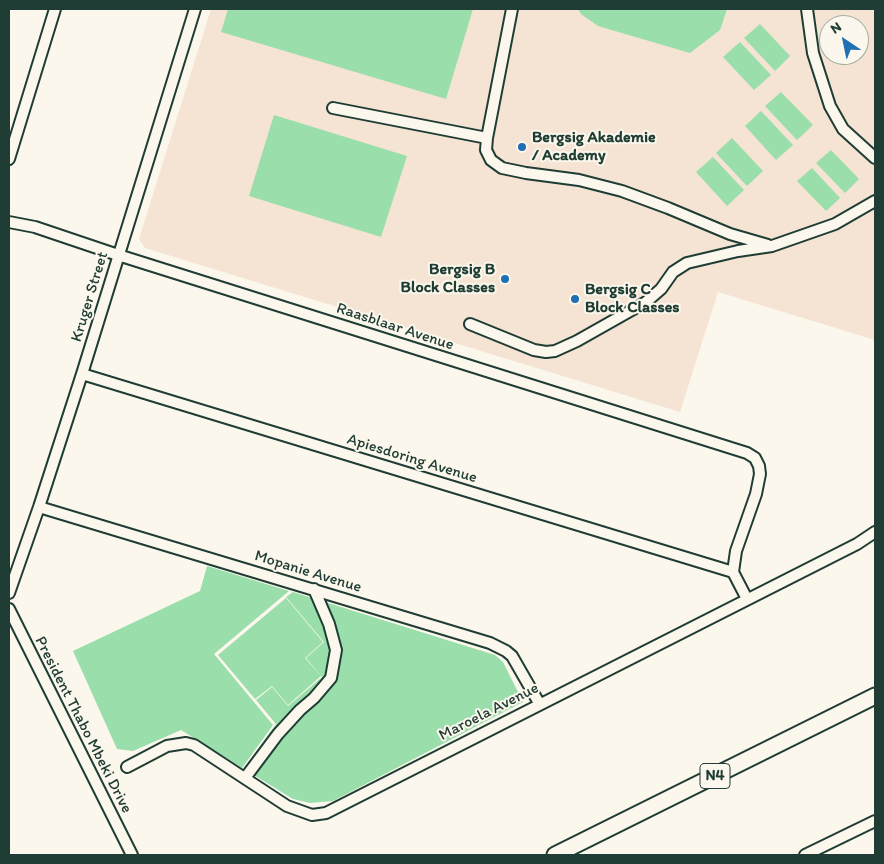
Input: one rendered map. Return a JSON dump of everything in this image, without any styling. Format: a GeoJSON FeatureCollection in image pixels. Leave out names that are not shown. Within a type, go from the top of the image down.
{"type":"FeatureCollection","features":[{"type":"Feature","properties":{"kind":"highway","name":"N4"},"geometry":{"type":"LineString","coordinates":[[555,855],[875,696]]}},
{"type":"Feature","properties":{"kind":"street"},"geometry":{"type":"LineString","coordinates":[[9,159],[55,9]]}},
{"type":"Feature","properties":{"kind":"street","name":"Kruger Street"},"geometry":{"type":"LineString","coordinates":[[9,593],[82,374],[195,9]]}},
{"type":"Feature","properties":{"kind":"street"},"geometry":{"type":"LineString","coordinates":[[512,9],[487,138],[486,150],[491,160],[502,168],[580,180],[622,191],[730,234],[772,246]]}},
{"type":"Feature","properties":{"kind":"street"},"geometry":{"type":"LineString","coordinates":[[807,9],[813,53],[830,106],[842,129],[875,158]]}},
{"type":"Feature","properties":{"kind":"street"},"geometry":{"type":"LineString","coordinates":[[333,108],[487,138]]}},
{"type":"Feature","properties":{"kind":"street"},"geometry":{"type":"LineString","coordinates":[[470,324],[534,350],[555,352],[646,302],[661,289],[673,272],[687,263],[738,251],[772,246],[835,224],[875,201]]}},
{"type":"Feature","properties":{"kind":"street","name":"Raasblaar Avenue"},"geometry":{"type":"LineString","coordinates":[[9,222],[29,225],[118,255],[748,453],[755,458],[760,474],[756,494],[736,551],[733,572]]}},
{"type":"Feature","properties":{"kind":"street","name":"Apiesdoring Avenue"},"geometry":{"type":"LineString","coordinates":[[82,374],[733,572]]}},
{"type":"Feature","properties":{"kind":"street","name":"Mopanie Avenue"},"geometry":{"type":"LineString","coordinates":[[39,507],[500,647],[516,662],[540,703]]}},
{"type":"Feature","properties":{"kind":"street","name":"Maroela Avenue"},"geometry":{"type":"LineString","coordinates":[[127,767],[167,746],[186,743],[194,745],[287,806],[312,815],[326,813],[866,539],[875,532]]}},
{"type":"Feature","properties":{"kind":"street"},"geometry":{"type":"LineString","coordinates":[[733,572],[747,598]]}},
{"type":"Feature","properties":{"kind":"street"},"geometry":{"type":"LineString","coordinates":[[245,778],[278,734],[331,678],[336,650],[329,624],[314,589]]}},
{"type":"Feature","properties":{"kind":"street","name":"President Thabo Mbeki Drive"},"geometry":{"type":"LineString","coordinates":[[9,609],[132,855]]}},
{"type":"Feature","properties":{"kind":"street"},"geometry":{"type":"LineString","coordinates":[[805,855],[875,821]]}},
{"type":"Feature","properties":{"kind":"shaded area","name":"Bergsig Akademie / Academy"},"geometry":{"type":"Polygon","coordinates":[[[211,9],[875,9],[875,340],[718,292],[680,412],[145,248],[139,239],[211,9]]]}},
{"type":"Feature","properties":{"kind":"green space"},"geometry":{"type":"Polygon","coordinates":[[[228,9],[473,9],[446,99],[221,32],[228,9]]]}},
{"type":"Feature","properties":{"kind":"green space"},"geometry":{"type":"Polygon","coordinates":[[[578,9],[727,9],[720,30],[690,53],[598,26],[581,14],[578,9]]]}},
{"type":"Feature","properties":{"kind":"green space"},"geometry":{"type":"Polygon","coordinates":[[[760,24],[790,56],[775,71],[744,38],[760,24]]]}},
{"type":"Feature","properties":{"kind":"green space"},"geometry":{"type":"Polygon","coordinates":[[[740,42],[771,75],[754,90],[723,57],[740,42]]]}},
{"type":"Feature","properties":{"kind":"green space"},"geometry":{"type":"Polygon","coordinates":[[[781,92],[813,125],[797,140],[765,106],[781,92]]]}},
{"type":"Feature","properties":{"kind":"green space"},"geometry":{"type":"Polygon","coordinates":[[[761,111],[793,145],[776,160],[745,126],[761,111]]]}},
{"type":"Feature","properties":{"kind":"green space"},"geometry":{"type":"Polygon","coordinates":[[[274,115],[407,156],[381,237],[249,196],[274,115]]]}},
{"type":"Feature","properties":{"kind":"green space"},"geometry":{"type":"Polygon","coordinates":[[[732,138],[763,171],[747,186],[716,153],[732,138]]]}},
{"type":"Feature","properties":{"kind":"green space"},"geometry":{"type":"Polygon","coordinates":[[[831,150],[859,179],[845,193],[816,163],[831,150]]]}},
{"type":"Feature","properties":{"kind":"green space"},"geometry":{"type":"Polygon","coordinates":[[[713,157],[744,190],[727,206],[696,172],[713,157]]]}},
{"type":"Feature","properties":{"kind":"green space"},"geometry":{"type":"Polygon","coordinates":[[[812,168],[840,198],[826,211],[797,181],[812,168]]]}},
{"type":"Feature","properties":{"kind":"green space"},"geometry":{"type":"Polygon","coordinates":[[[207,566],[289,591],[214,654],[273,725],[242,768],[181,730],[133,751],[117,749],[73,651],[200,591],[207,566]]]}},
{"type":"Feature","properties":{"kind":"green space"},"geometry":{"type":"Polygon","coordinates":[[[293,592],[495,655],[503,662],[523,702],[333,801],[310,803],[293,799],[244,769],[276,724],[256,700],[272,687],[288,706],[322,677],[306,658],[324,642],[286,597],[293,592]]]}},
{"type":"Feature","properties":{"kind":"green space"},"geometry":{"type":"Polygon","coordinates":[[[286,598],[323,642],[305,658],[321,676],[288,705],[272,686],[255,699],[218,655],[286,598]]]}},
{"type":"Feature","properties":{"kind":"place","name":"Bergsig Akademie / Academy"},"geometry":{"type":"Point","coordinates":[522,147]}},
{"type":"Feature","properties":{"kind":"place","name":"Bergsig B Block Classes"},"geometry":{"type":"Point","coordinates":[505,279]}},
{"type":"Feature","properties":{"kind":"place","name":"Bergsig C Block Classes"},"geometry":{"type":"Point","coordinates":[575,299]}}]}
